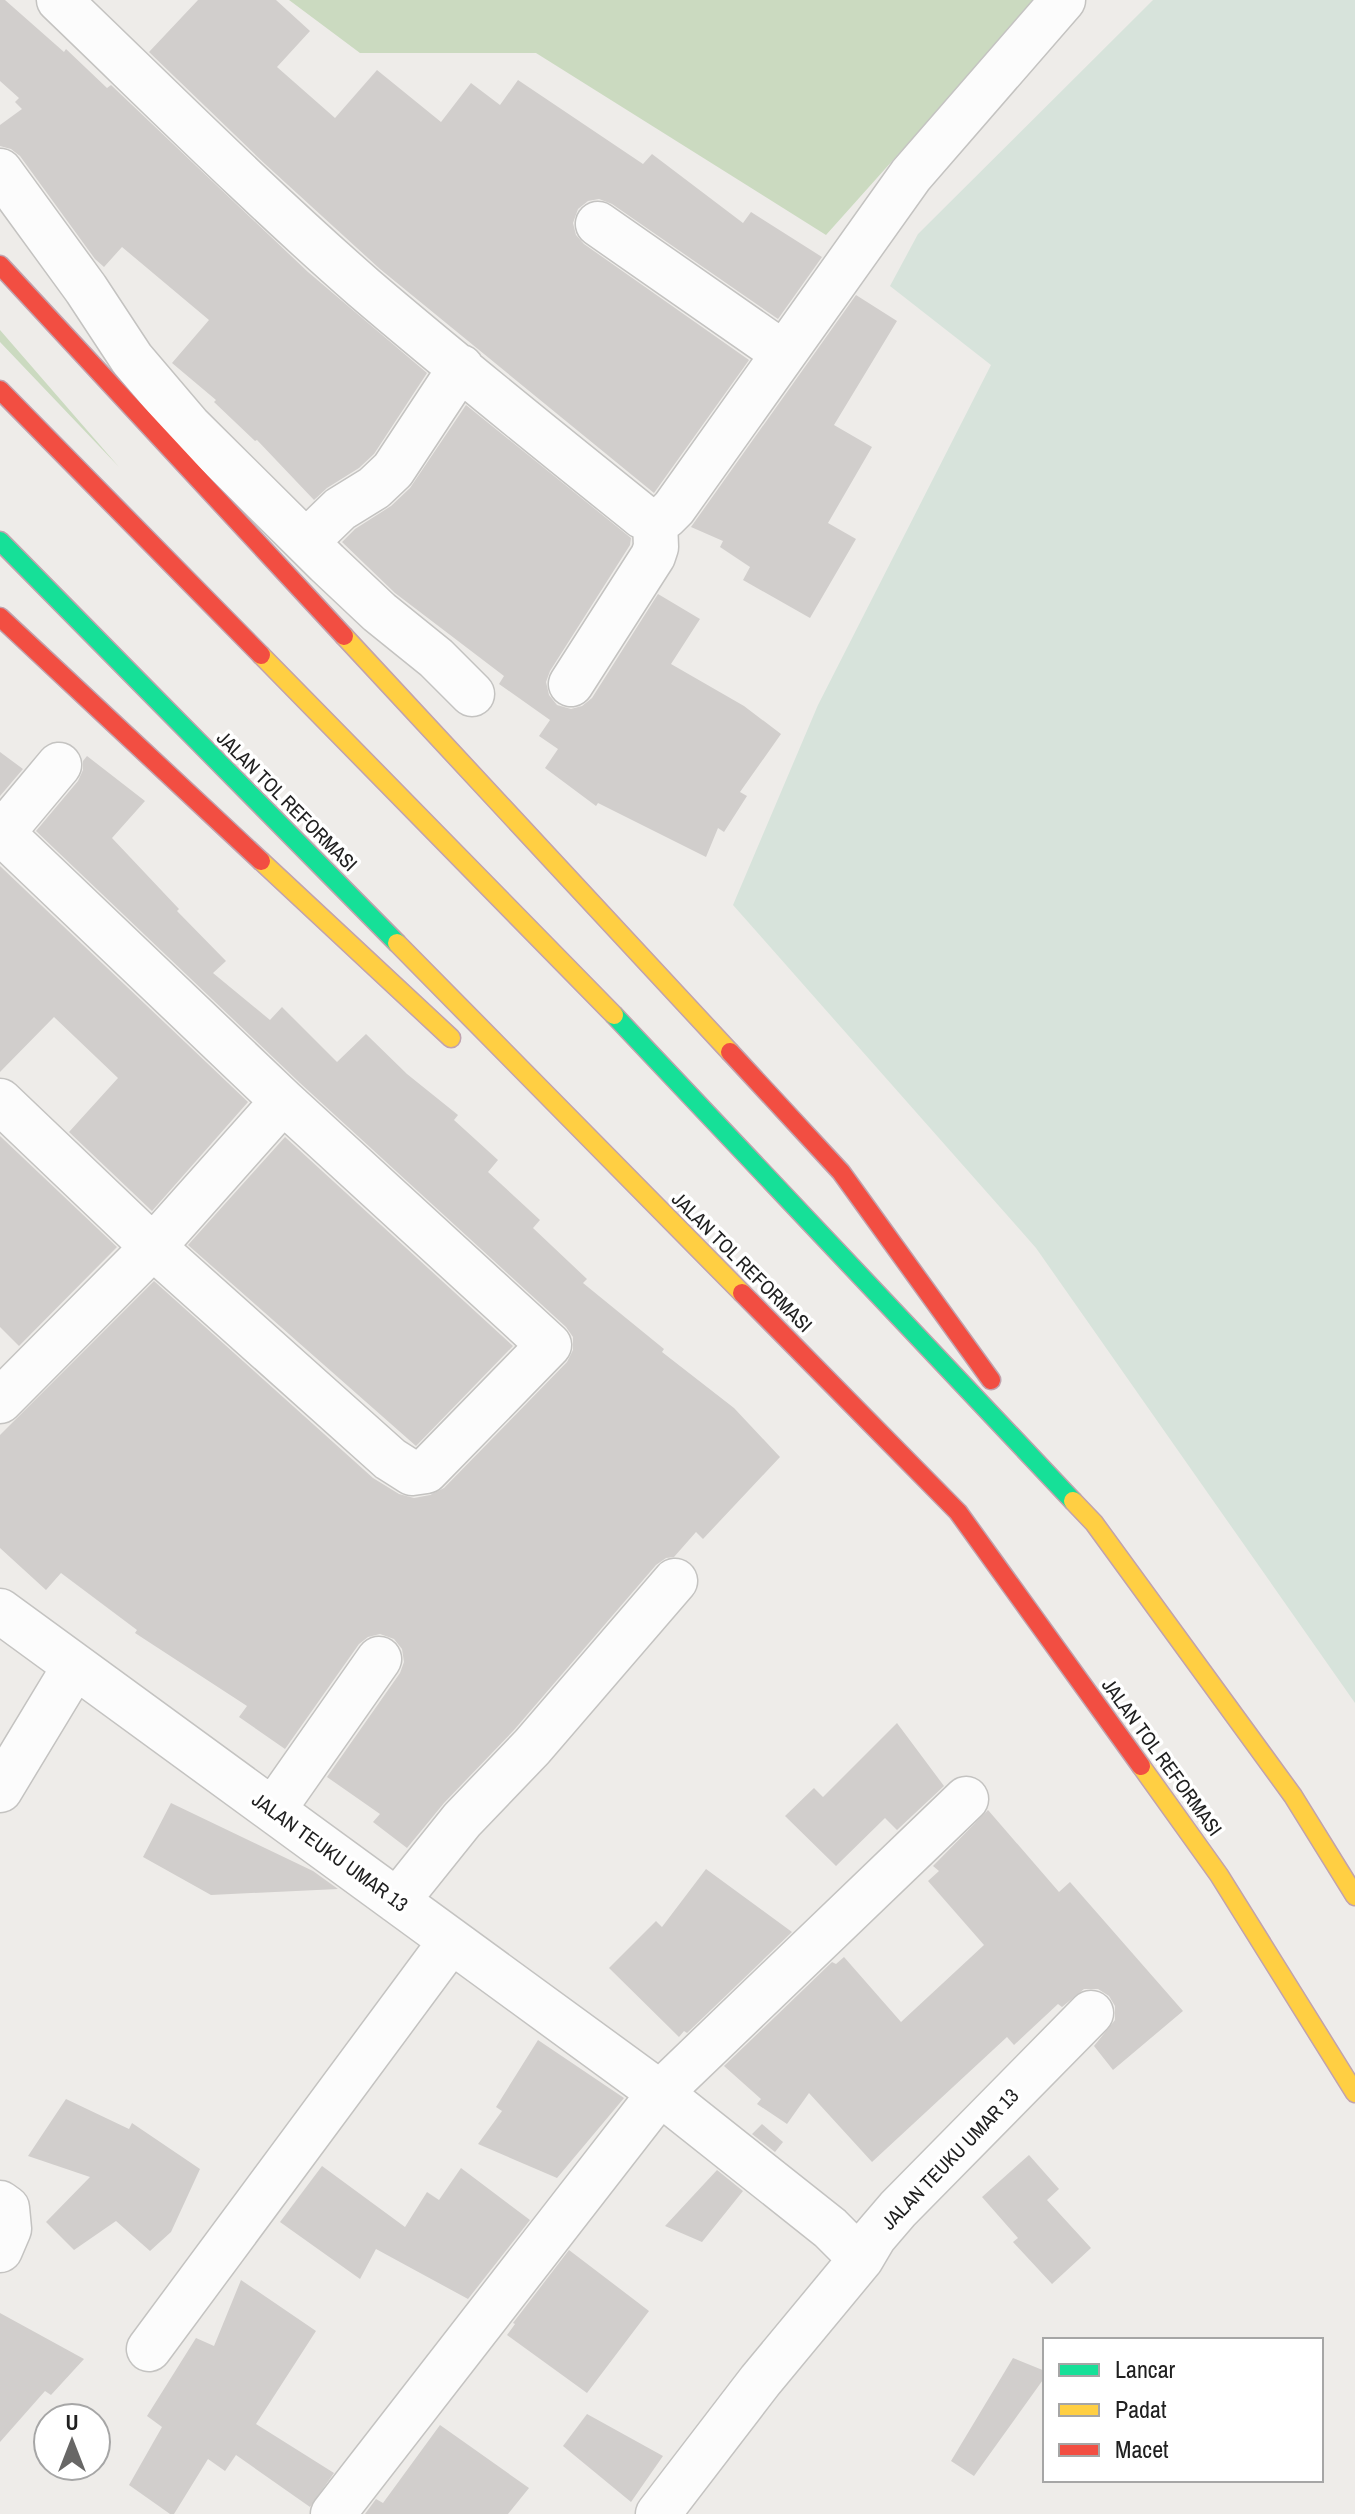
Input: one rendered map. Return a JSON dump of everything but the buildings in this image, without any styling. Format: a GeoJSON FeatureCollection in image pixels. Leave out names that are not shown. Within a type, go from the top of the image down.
{"type":"FeatureCollection","features":[{"type":"Feature","properties":{"kind":"highway"},"geometry":{"type":"LineString","coordinates":[[0,265],[841,1172],[1293,1796],[1355,1896]]}},
{"type":"Feature","properties":{"kind":"highway"},"geometry":{"type":"LineString","coordinates":[[0,390],[666,1068],[1094,1523]]}},
{"type":"Feature","properties":{"kind":"highway","name":"JALAN TOL REFORMASI"},"geometry":{"type":"LineString","coordinates":[[0,541],[958,1512],[1219,1875],[1355,2093]]}},
{"type":"Feature","properties":{"kind":"highway"},"geometry":{"type":"LineString","coordinates":[[0,617],[467,1054]]}},
{"type":"Feature","properties":{"kind":"highway"},"geometry":{"type":"LineString","coordinates":[[631,1206],[958,1512]]}},
{"type":"Feature","properties":{"kind":"street"},"geometry":{"type":"LineString","coordinates":[[59,0],[241,175],[364,287],[642,516],[655,521],[674,508],[911,175],[1063,0]]}},
{"type":"Feature","properties":{"kind":"street"},"geometry":{"type":"LineString","coordinates":[[0,171],[86,289],[132,359],[189,426],[306,542],[472,694]]}},
{"type":"Feature","properties":{"kind":"street"},"geometry":{"type":"LineString","coordinates":[[598,224],[783,353]]}},
{"type":"Feature","properties":{"kind":"street"},"geometry":{"type":"LineString","coordinates":[[306,542],[340,509],[374,488],[393,470],[461,367]]}},
{"type":"Feature","properties":{"kind":"street"},"geometry":{"type":"LineString","coordinates":[[571,684],[653,556],[656,547],[655,521]]}},
{"type":"Feature","properties":{"kind":"street"},"geometry":{"type":"LineString","coordinates":[[0,1101],[153,1247],[390,1459],[412,1473],[431,1468],[549,1345],[283,1101],[1,834],[59,765]]}},
{"type":"Feature","properties":{"kind":"street"},"geometry":{"type":"LineString","coordinates":[[8,1379],[153,1247],[283,1101]]}},
{"type":"Feature","properties":{"kind":"street"},"geometry":{"type":"LineString","coordinates":[[397,1901],[462,1820],[532,1747],[675,1581]]}},
{"type":"Feature","properties":{"kind":"street","name":"JALAN TEUKU UMAR 13"},"geometry":{"type":"LineString","coordinates":[[0,1611],[660,2093],[830,2228],[861,2259],[874,2237],[898,2209],[1091,2013]]}},
{"type":"Feature","properties":{"kind":"street"},"geometry":{"type":"LineString","coordinates":[[273,1810],[379,1659]]}},
{"type":"Feature","properties":{"kind":"street"},"geometry":{"type":"LineString","coordinates":[[0,1790],[75,1666]]}},
{"type":"Feature","properties":{"kind":"street"},"geometry":{"type":"LineString","coordinates":[[333,2514],[660,2093],[966,1799]]}},
{"type":"Feature","properties":{"kind":"street"},"geometry":{"type":"LineString","coordinates":[[149,2349],[451,1941]]}},
{"type":"Feature","properties":{"kind":"street"},"geometry":{"type":"LineString","coordinates":[[0,2203],[7,2208],[9,2229],[0,2250]]}},
{"type":"Feature","properties":{"kind":"street"},"geometry":{"type":"LineString","coordinates":[[658,2514],[760,2381],[861,2259]]}},
{"type":"Feature","properties":{"kind":"green space"},"geometry":{"type":"Polygon","coordinates":[[[289,0],[1036,0],[826,235],[536,53],[360,53],[289,0]]]}},
{"type":"Feature","properties":{"kind":"green space"},"geometry":{"type":"Polygon","coordinates":[[[0,330],[119,467],[0,342],[0,330]]]}},
{"type":"Feature","properties":{"kind":"shaded area"},"geometry":{"type":"Polygon","coordinates":[[[1153,0],[1355,0],[1355,1703],[1036,1248],[733,905],[818,705],[991,365],[890,286],[918,234],[1153,0]]]}},
{"type":"Feature","properties":{"kind":"traffic: fast"},"geometry":{"type":"LineString","coordinates":[[0,541],[397,943]]}},
{"type":"Feature","properties":{"kind":"traffic: fast"},"geometry":{"type":"LineString","coordinates":[[614,1015],[1073,1501]]}},
{"type":"Feature","properties":{"kind":"traffic: slow"},"geometry":{"type":"LineString","coordinates":[[344,636],[730,1052]]}},
{"type":"Feature","properties":{"kind":"traffic: slow"},"geometry":{"type":"LineString","coordinates":[[261,655],[614,1015]]}},
{"type":"Feature","properties":{"kind":"traffic: slow"},"geometry":{"type":"LineString","coordinates":[[261,861],[451,1038]]}},
{"type":"Feature","properties":{"kind":"traffic: slow"},"geometry":{"type":"LineString","coordinates":[[397,943],[742,1293]]}},
{"type":"Feature","properties":{"kind":"traffic: slow"},"geometry":{"type":"LineString","coordinates":[[1073,1501],[1094,1523],[1293,1796],[1355,1896]]}},
{"type":"Feature","properties":{"kind":"traffic: slow"},"geometry":{"type":"LineString","coordinates":[[1141,1766],[1219,1875],[1355,2093]]}},
{"type":"Feature","properties":{"kind":"traffic: jam"},"geometry":{"type":"LineString","coordinates":[[0,265],[344,636]]}},
{"type":"Feature","properties":{"kind":"traffic: jam"},"geometry":{"type":"LineString","coordinates":[[0,390],[261,655]]}},
{"type":"Feature","properties":{"kind":"traffic: jam"},"geometry":{"type":"LineString","coordinates":[[0,617],[261,861]]}},
{"type":"Feature","properties":{"kind":"traffic: jam"},"geometry":{"type":"LineString","coordinates":[[730,1052],[841,1172],[991,1380]]}},
{"type":"Feature","properties":{"kind":"traffic: jam"},"geometry":{"type":"LineString","coordinates":[[742,1293],[958,1512],[1141,1766]]}}]}
